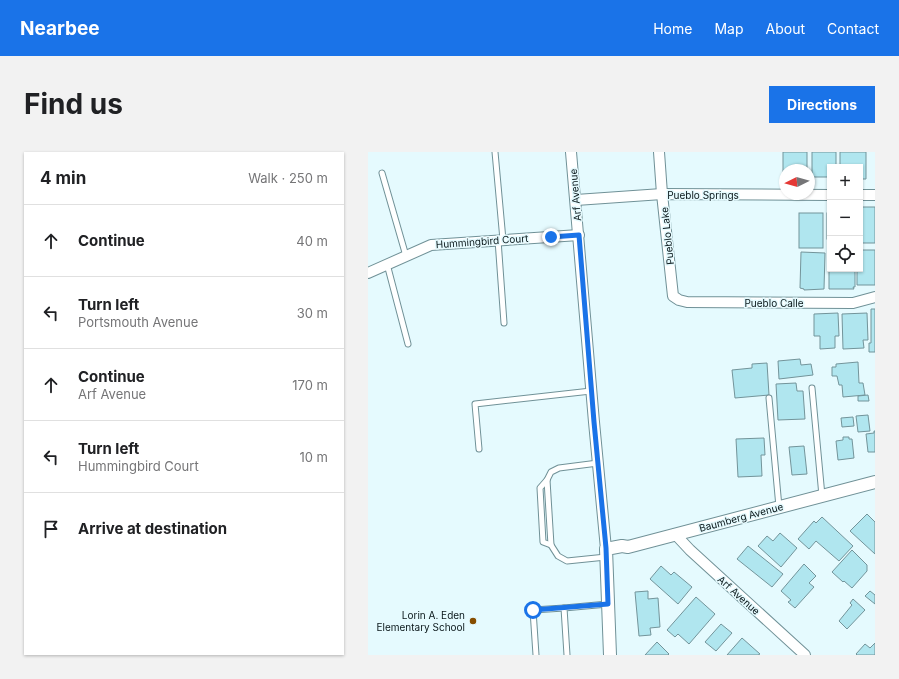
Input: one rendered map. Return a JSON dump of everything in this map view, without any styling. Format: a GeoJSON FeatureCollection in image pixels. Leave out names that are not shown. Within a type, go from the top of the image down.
{"type":"FeatureCollection","features":[{"type":"Feature","properties":{"kind":"street","name":"Arf Avenue"},"geometry":{"type":"LineString","coordinates":[[571,152],[606,553]]}},
{"type":"Feature","properties":{"kind":"street","name":"Pueblo Lake"},"geometry":{"type":"LineString","coordinates":[[659,152],[662,194],[674,296]]}},
{"type":"Feature","properties":{"kind":"street","name":"Pueblo Springs"},"geometry":{"type":"LineString","coordinates":[[576,200],[662,194],[827,195]]}},
{"type":"Feature","properties":{"kind":"street"},"geometry":{"type":"LineString","coordinates":[[863,195],[875,195]]}},
{"type":"Feature","properties":{"kind":"street","name":"Hummingbird Court"},"geometry":{"type":"LineString","coordinates":[[368,273],[431,245],[579,235]]}},
{"type":"Feature","properties":{"kind":"street","name":"Pueblo Calle"},"geometry":{"type":"LineString","coordinates":[[674,296],[679,300],[687,302],[853,303],[875,297]]}},
{"type":"Feature","properties":{"kind":"street","name":"Baumberg Avenue"},"geometry":{"type":"LineString","coordinates":[[606,553],[622,546],[628,547],[875,482]]}},
{"type":"Feature","properties":{"kind":"street","name":"Arf Avenue"},"geometry":{"type":"LineString","coordinates":[[675,534],[690,550],[805,655]]}},
{"type":"Feature","properties":{"kind":"street"},"geometry":{"type":"LineString","coordinates":[[606,553],[610,655]]}},
{"type":"Feature","properties":{"kind":"lane"},"geometry":{"type":"LineString","coordinates":[[495,152],[501,240],[504,323]]}},
{"type":"Feature","properties":{"kind":"lane"},"geometry":{"type":"LineString","coordinates":[[382,173],[406,256]]}},
{"type":"Feature","properties":{"kind":"lane"},"geometry":{"type":"LineString","coordinates":[[387,264],[408,344]]}},
{"type":"Feature","properties":{"kind":"lane"},"geometry":{"type":"LineString","coordinates":[[812,388],[822,496]]}},
{"type":"Feature","properties":{"kind":"lane"},"geometry":{"type":"LineString","coordinates":[[479,449],[475,404],[591,391]]}},
{"type":"Feature","properties":{"kind":"lane"},"geometry":{"type":"LineString","coordinates":[[769,398],[779,507]]}},
{"type":"Feature","properties":{"kind":"lane"},"geometry":{"type":"LineString","coordinates":[[598,463],[559,468],[551,472],[547,480],[551,545],[558,556],[567,560],[606,553]]}},
{"type":"Feature","properties":{"kind":"lane"},"geometry":{"type":"LineString","coordinates":[[536,655],[533,610],[608,604]]}},
{"type":"Feature","properties":{"kind":"lane"},"geometry":{"type":"LineString","coordinates":[[564,608],[567,655]]}},
{"type":"Feature","properties":{"kind":"building"},"geometry":{"type":"Polygon","coordinates":[[[783,152],[807,152],[807,164],[783,164],[783,152]]]}},
{"type":"Feature","properties":{"kind":"building"},"geometry":{"type":"Polygon","coordinates":[[[812,152],[836,152],[836,164],[827,164],[827,177],[815,177],[815,164],[812,164],[812,152]]]}},
{"type":"Feature","properties":{"kind":"building"},"geometry":{"type":"Polygon","coordinates":[[[840,152],[866,152],[866,179],[863,179],[863,164],[840,164],[840,152]]]}},
{"type":"Feature","properties":{"kind":"building"},"geometry":{"type":"Polygon","coordinates":[[[863,207],[875,207],[875,243],[863,243],[863,207]]]}},
{"type":"Feature","properties":{"kind":"building"},"geometry":{"type":"Polygon","coordinates":[[[799,213],[823,213],[823,248],[799,248],[799,213]]]}},
{"type":"Feature","properties":{"kind":"building"},"geometry":{"type":"Polygon","coordinates":[[[863,250],[875,250],[875,285],[857,285],[857,272],[863,272],[863,250]]]}},
{"type":"Feature","properties":{"kind":"building"},"geometry":{"type":"Polygon","coordinates":[[[801,252],[825,253],[824,289],[804,290],[800,288],[801,252]]]}},
{"type":"Feature","properties":{"kind":"building"},"geometry":{"type":"Polygon","coordinates":[[[829,272],[855,272],[854,289],[829,289],[829,272]]]}},
{"type":"Feature","properties":{"kind":"building"},"geometry":{"type":"Polygon","coordinates":[[[871,309],[875,309],[875,352],[869,352],[869,343],[871,343],[871,309]]]}},
{"type":"Feature","properties":{"kind":"building"},"geometry":{"type":"Polygon","coordinates":[[[838,313],[839,336],[835,336],[835,348],[820,349],[820,336],[814,336],[814,314],[838,313]]]}},
{"type":"Feature","properties":{"kind":"building"},"geometry":{"type":"Polygon","coordinates":[[[867,313],[868,340],[863,340],[864,348],[843,349],[842,314],[867,313]]]}},
{"type":"Feature","properties":{"kind":"building"},"geometry":{"type":"Polygon","coordinates":[[[800,359],[801,365],[811,364],[813,375],[779,379],[778,361],[800,359]]]}},
{"type":"Feature","properties":{"kind":"building"},"geometry":{"type":"Polygon","coordinates":[[[858,362],[859,383],[863,383],[865,395],[843,397],[842,385],[839,385],[837,376],[832,376],[832,367],[836,367],[836,364],[858,362]]]}},
{"type":"Feature","properties":{"kind":"building"},"geometry":{"type":"Polygon","coordinates":[[[767,363],[769,395],[735,398],[732,370],[752,368],[752,364],[767,363]]]}},
{"type":"Feature","properties":{"kind":"building"},"geometry":{"type":"Polygon","coordinates":[[[796,383],[797,391],[803,391],[805,419],[778,420],[776,384],[796,383]]]}},
{"type":"Feature","properties":{"kind":"building"},"geometry":{"type":"Polygon","coordinates":[[[868,395],[869,401],[858,401],[858,396],[868,395]]]}},
{"type":"Feature","properties":{"kind":"building"},"geometry":{"type":"Polygon","coordinates":[[[868,415],[870,431],[858,432],[856,416],[868,415]]]}},
{"type":"Feature","properties":{"kind":"building"},"geometry":{"type":"Polygon","coordinates":[[[853,417],[854,426],[842,427],[841,418],[853,417]]]}},
{"type":"Feature","properties":{"kind":"building"},"geometry":{"type":"Polygon","coordinates":[[[874,431],[875,452],[868,452],[866,434],[874,433],[874,431]]]}},
{"type":"Feature","properties":{"kind":"building"},"geometry":{"type":"Polygon","coordinates":[[[843,437],[849,437],[849,439],[852,439],[854,458],[838,460],[836,441],[843,440],[843,437]]]}},
{"type":"Feature","properties":{"kind":"building"},"geometry":{"type":"Polygon","coordinates":[[[764,438],[765,455],[761,455],[762,476],[738,477],[736,439],[764,438]]]}},
{"type":"Feature","properties":{"kind":"building"},"geometry":{"type":"Polygon","coordinates":[[[804,446],[807,474],[792,475],[789,447],[804,446]]]}},
{"type":"Feature","properties":{"kind":"building"},"geometry":{"type":"Polygon","coordinates":[[[867,514],[875,522],[875,554],[850,531],[867,514]]]}},
{"type":"Feature","properties":{"kind":"building"},"geometry":{"type":"Polygon","coordinates":[[[822,517],[853,546],[839,561],[816,541],[809,549],[798,539],[814,521],[816,523],[822,517]]]}},
{"type":"Feature","properties":{"kind":"building"},"geometry":{"type":"Polygon","coordinates":[[[780,533],[797,548],[781,567],[758,546],[767,536],[773,541],[780,533]]]}},
{"type":"Feature","properties":{"kind":"building"},"geometry":{"type":"Polygon","coordinates":[[[748,546],[783,574],[772,587],[737,559],[748,546]]]}},
{"type":"Feature","properties":{"kind":"building"},"geometry":{"type":"Polygon","coordinates":[[[852,550],[867,565],[867,571],[852,588],[832,572],[852,550]]]}},
{"type":"Feature","properties":{"kind":"building"},"geometry":{"type":"Polygon","coordinates":[[[804,564],[816,576],[809,583],[814,587],[795,608],[788,602],[791,600],[781,591],[804,564]]]}},
{"type":"Feature","properties":{"kind":"building"},"geometry":{"type":"Polygon","coordinates":[[[661,566],[671,575],[674,572],[692,587],[678,604],[650,579],[661,566]]]}},
{"type":"Feature","properties":{"kind":"building"},"geometry":{"type":"Polygon","coordinates":[[[648,591],[648,599],[658,598],[660,627],[650,628],[651,635],[639,636],[635,592],[648,591]]]}},
{"type":"Feature","properties":{"kind":"building"},"geometry":{"type":"Polygon","coordinates":[[[870,591],[875,595],[875,604],[865,596],[870,591]]]}},
{"type":"Feature","properties":{"kind":"building"},"geometry":{"type":"Polygon","coordinates":[[[696,597],[715,614],[689,644],[678,634],[675,637],[667,630],[696,597]]]}},
{"type":"Feature","properties":{"kind":"building"},"geometry":{"type":"Polygon","coordinates":[[[853,599],[865,610],[847,629],[839,621],[852,605],[850,603],[853,599]]]}},
{"type":"Feature","properties":{"kind":"building"},"geometry":{"type":"Polygon","coordinates":[[[721,624],[732,633],[716,651],[705,642],[721,624]]]}},
{"type":"Feature","properties":{"kind":"building"},"geometry":{"type":"Polygon","coordinates":[[[742,638],[760,654],[727,655],[742,638]]]}},
{"type":"Feature","properties":{"kind":"building"},"geometry":{"type":"Polygon","coordinates":[[[657,642],[669,654],[645,655],[657,642]]]}},
{"type":"Feature","properties":{"kind":"building"},"geometry":{"type":"Polygon","coordinates":[[[875,643],[875,655],[856,654],[865,644],[870,648],[875,643]]]}},
{"type":"Feature","properties":{"kind":"place","name":"Lorin A. Eden Elementary School"},"geometry":{"type":"Point","coordinates":[473,621]}},
{"type":"Feature","properties":{"kind":"route"},"geometry":{"type":"LineString","coordinates":[[533,610],[608,604],[606,548],[579,235],[551,237]]}}]}
